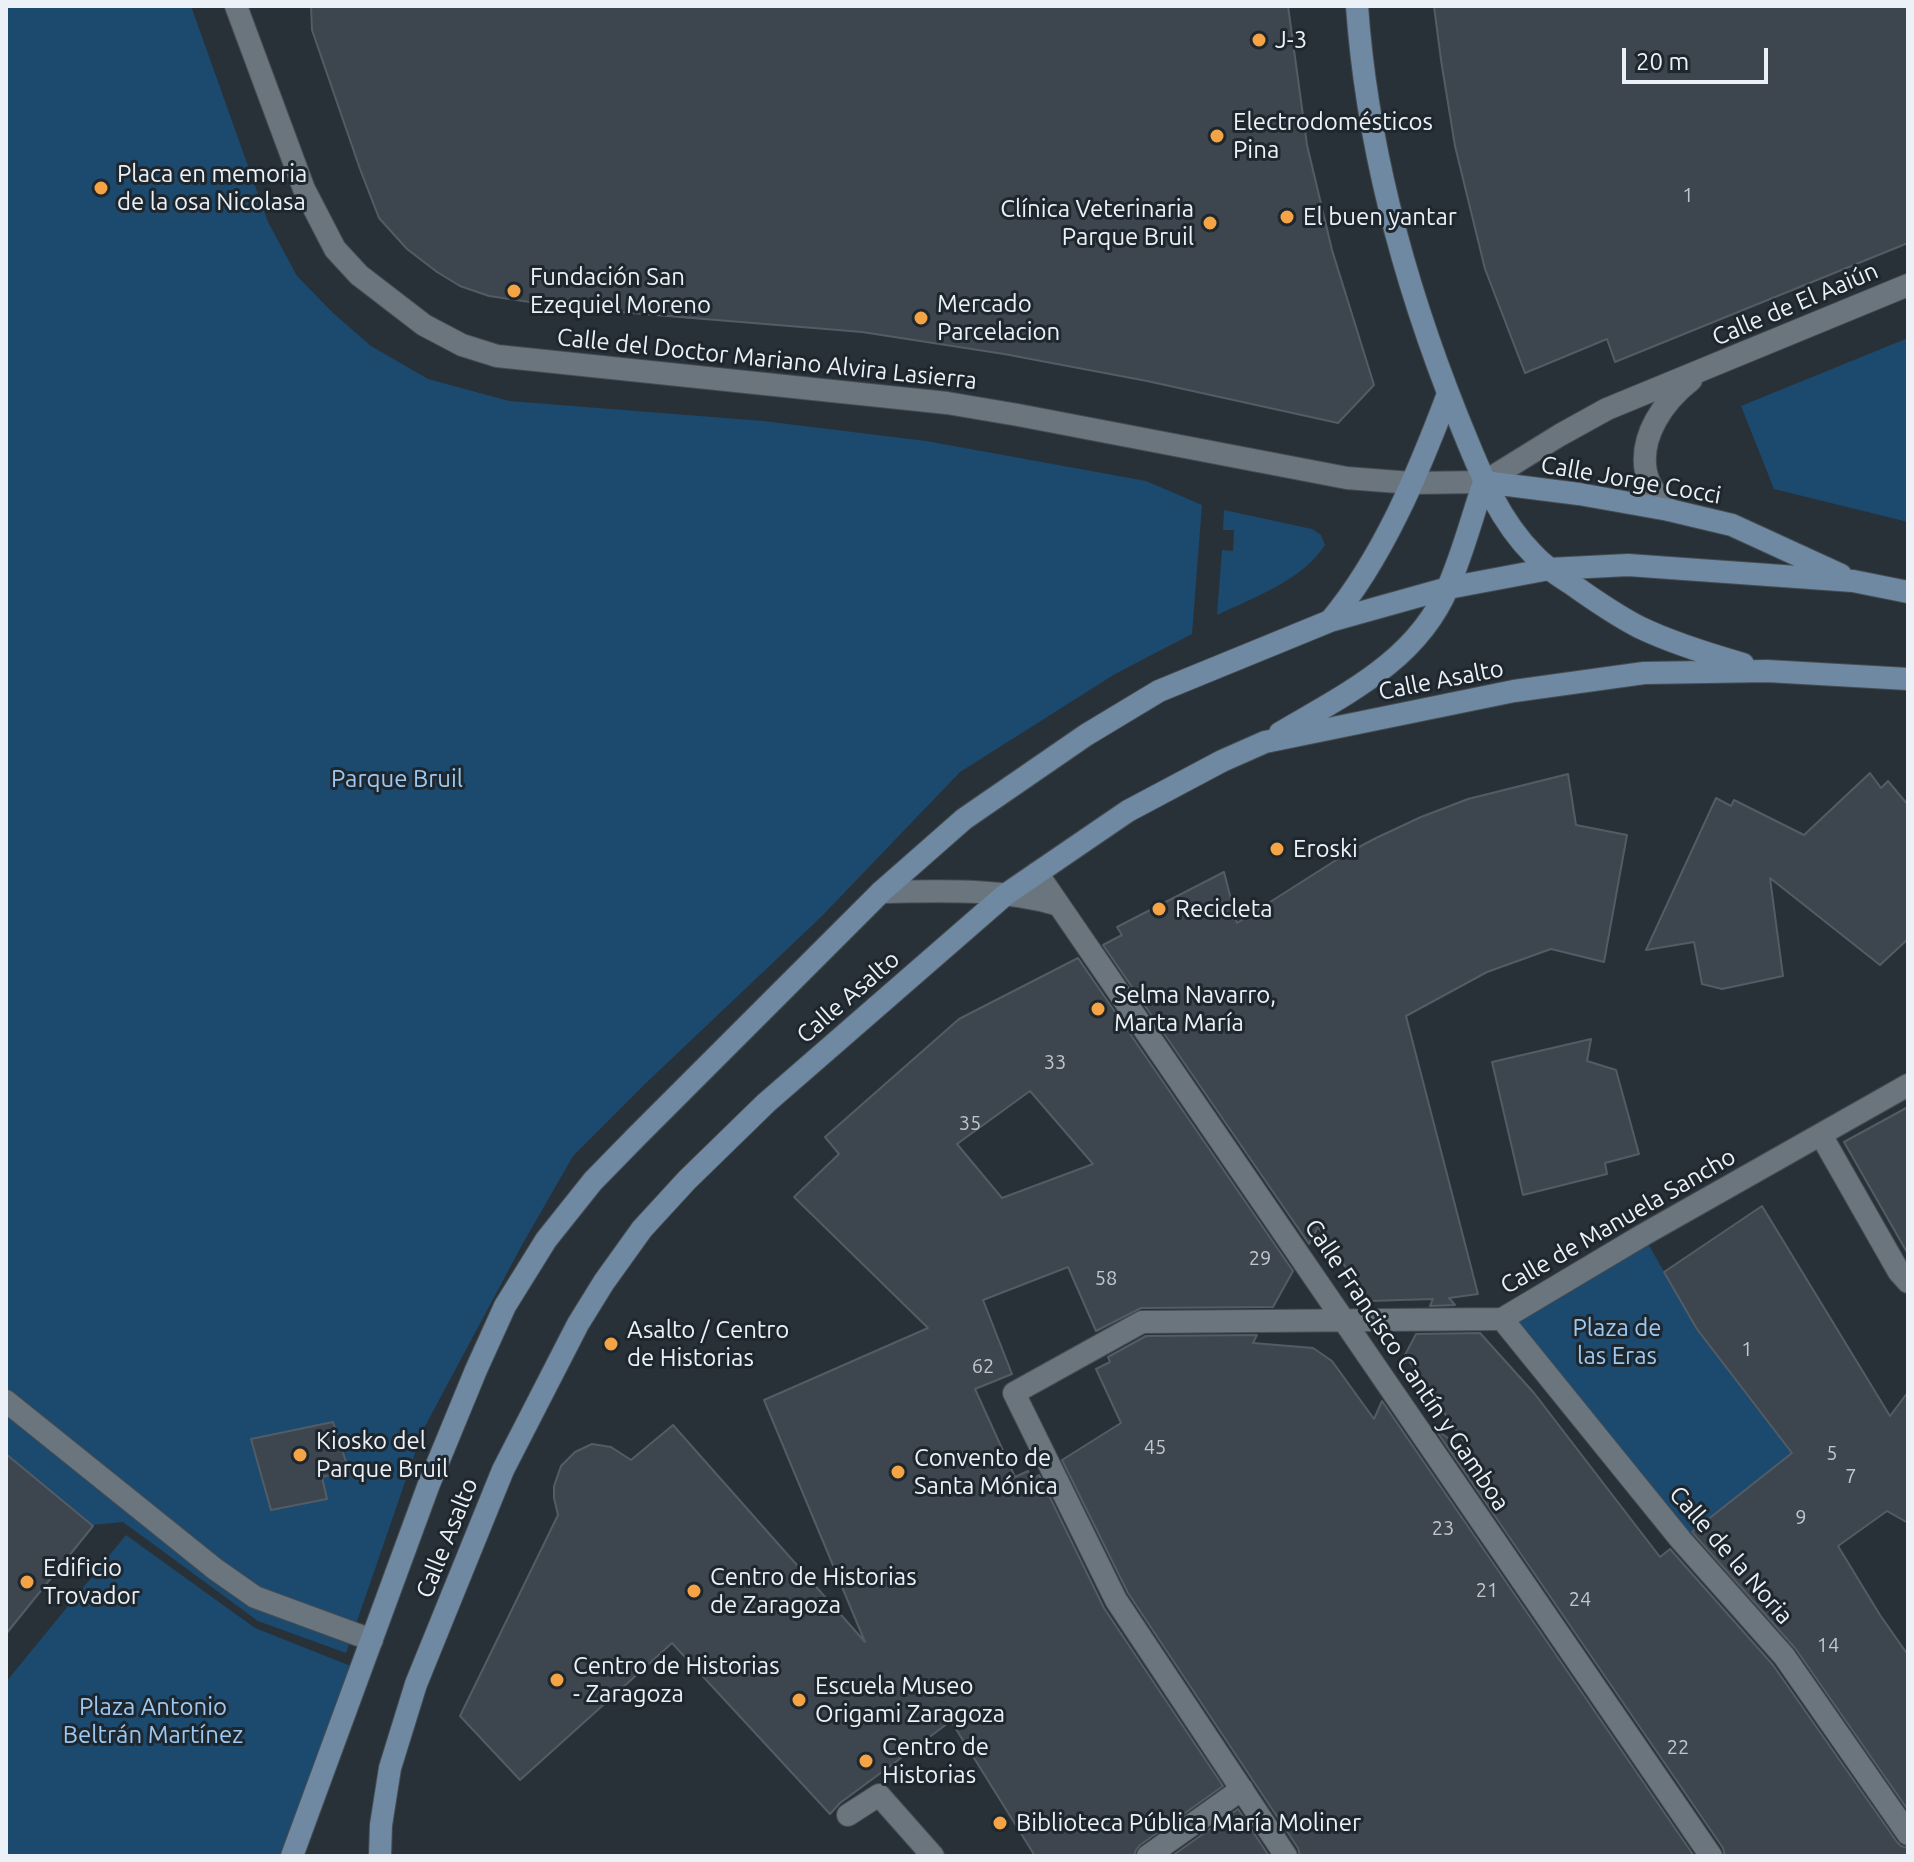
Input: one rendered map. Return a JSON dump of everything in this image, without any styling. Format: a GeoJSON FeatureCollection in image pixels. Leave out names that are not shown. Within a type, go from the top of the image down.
{"type":"FeatureCollection","features":[{"type":"Feature","properties":{"kind":"main road"},"geometry":{"type":"LineString","coordinates":[[1265,742],[1372,678],[1398,658],[1418,635],[1448,588],[1484,482],[1448,394],[1410,284],[1390,212],[1371,129],[1357,6]]}},
{"type":"Feature","properties":{"kind":"main road"},"geometry":{"type":"LineString","coordinates":[[1330,621],[1359,582],[1391,526],[1427,451],[1448,394]]}},
{"type":"Feature","properties":{"kind":"main road","name":"Calle Jorge Cocci"},"geometry":{"type":"LineString","coordinates":[[1484,482],[1579,494],[1732,525],[1853,581]]}},
{"type":"Feature","properties":{"kind":"main road","name":"Calle Asalto"},"geometry":{"type":"LineString","coordinates":[[1484,482],[1501,514],[1534,556],[1609,610],[1641,628],[1703,652],[1767,671]]}},
{"type":"Feature","properties":{"kind":"main road","name":"Calle Asalto"},"geometry":{"type":"LineString","coordinates":[[292,1856],[429,1484],[476,1370],[505,1306],[546,1240],[593,1181],[881,892],[964,819],[1086,735],[1159,691],[1330,621],[1448,588],[1549,569],[1628,565],[1853,581],[1908,592]]}},
{"type":"Feature","properties":{"kind":"main road","name":"Calle Asalto"},"geometry":{"type":"LineString","coordinates":[[380,1856],[381,1825],[390,1768],[416,1684],[503,1470],[578,1324],[604,1282],[642,1229],[766,1103],[1005,895],[1128,811],[1265,742],[1514,691],[1644,673],[1767,671],[1908,679]]}},
{"type":"Feature","properties":{"kind":"street","name":"Calle del Doctor Mariano Alvira Lasierra"},"geometry":{"type":"LineString","coordinates":[[236,6],[304,189],[335,249],[359,275],[393,303],[424,325],[462,345],[516,359],[947,403],[1347,478],[1411,483],[1484,482]]}},
{"type":"Feature","properties":{"kind":"street","name":"Calle de El Aaiún"},"geometry":{"type":"LineString","coordinates":[[1484,482],[1607,409],[1908,285]]}},
{"type":"Feature","properties":{"kind":"street","name":"Calle de El Aaiún"},"geometry":{"type":"LineString","coordinates":[[1669,510],[1653,489],[1646,472],[1648,436],[1666,405],[1702,371]]}},
{"type":"Feature","properties":{"kind":"street","name":"Calle Francisco Cantín y Gamboa"},"geometry":{"type":"LineString","coordinates":[[1037,873],[1711,1856]]}},
{"type":"Feature","properties":{"kind":"street"},"geometry":{"type":"LineString","coordinates":[[881,892],[945,891],[1005,895],[1059,905]]}},
{"type":"Feature","properties":{"kind":"street","name":"Calle de Manuela Sancho"},"geometry":{"type":"LineString","coordinates":[[1242,1789],[1116,1600],[1014,1393],[1142,1322],[1502,1319],[1908,1085]]}},
{"type":"Feature","properties":{"kind":"street"},"geometry":{"type":"LineString","coordinates":[[1821,1135],[1899,1272],[1908,1282]]}},
{"type":"Feature","properties":{"kind":"street","name":"Calle de la Noria"},"geometry":{"type":"LineString","coordinates":[[1502,1319],[1681,1540],[1784,1656],[1908,1834]]}},
{"type":"Feature","properties":{"kind":"street"},"geometry":{"type":"LineString","coordinates":[[6,1401],[215,1569],[255,1597],[372,1640]]}},
{"type":"Feature","properties":{"kind":"street"},"geometry":{"type":"LineString","coordinates":[[1148,1856],[1242,1789],[1286,1856]]}},
{"type":"Feature","properties":{"kind":"street"},"geometry":{"type":"LineString","coordinates":[[848,1815],[879,1795],[933,1856]]}},
{"type":"Feature","properties":{"kind":"green space","name":"Parque Bruil"},"geometry":{"type":"Polygon","coordinates":[[[6,6],[191,6],[268,222],[297,276],[371,346],[428,379],[509,401],[763,421],[926,441],[1146,481],[1202,505],[1192,634],[1115,674],[960,772],[821,917],[573,1156],[423,1430],[346,1653],[258,1621],[123,1522],[92,1525],[6,1454],[6,6]]]}},
{"type":"Feature","properties":{"kind":"green space"},"geometry":{"type":"Polygon","coordinates":[[[1908,338],[1908,522],[1774,489],[1741,406],[1908,338]]]}},
{"type":"Feature","properties":{"kind":"green space"},"geometry":{"type":"Polygon","coordinates":[[[1224,510],[1312,529],[1321,535],[1325,545],[1291,578],[1217,615],[1222,550],[1233,551],[1234,530],[1223,530],[1224,510]]]}},
{"type":"Feature","properties":{"kind":"green space","name":"Plaza de las Eras"},"geometry":{"type":"Polygon","coordinates":[[[1643,1235],[1697,1329],[1792,1453],[1681,1540],[1502,1319],[1643,1235]]]}},
{"type":"Feature","properties":{"kind":"green space","name":"Plaza Antonio Beltrán Martínez"},"geometry":{"type":"Polygon","coordinates":[[[126,1535],[255,1628],[361,1670],[292,1856],[6,1856],[6,1682],[126,1535]]]}},
{"type":"Feature","properties":{"kind":"building"},"geometry":{"type":"Polygon","coordinates":[[[311,6],[1288,6],[1307,145],[1332,250],[1374,385],[1338,423],[1147,381],[1004,354],[862,332],[571,308],[489,296],[460,286],[407,249],[379,218],[312,30],[311,6]]]}},
{"type":"Feature","properties":{"kind":"building"},"geometry":{"type":"Polygon","coordinates":[[[1434,6],[1908,6],[1908,243],[1615,362],[1607,339],[1525,373],[1485,269],[1455,146],[1434,6]]]}},
{"type":"Feature","properties":{"kind":"building"},"geometry":{"type":"Polygon","coordinates":[[[1870,773],[1881,788],[1888,781],[1908,805],[1908,939],[1880,965],[1770,878],[1783,976],[1722,989],[1702,984],[1694,942],[1646,950],[1716,798],[1731,806],[1734,800],[1804,835],[1870,773]]]}},
{"type":"Feature","properties":{"kind":"building"},"geometry":{"type":"Polygon","coordinates":[[[1568,774],[1576,825],[1627,835],[1604,962],[1551,949],[1487,972],[1406,1016],[1478,1294],[1449,1298],[1455,1305],[1430,1306],[1433,1299],[1369,1301],[1318,1227],[1309,1244],[1103,945],[1122,935],[1117,927],[1224,872],[1237,923],[1344,855],[1421,817],[1468,799],[1568,774]]]}},
{"type":"Feature","properties":{"kind":"building"},"geometry":{"type":"Polygon","coordinates":[[[1078,958],[1293,1271],[1273,1307],[1141,1308],[1096,1331],[1068,1267],[983,1300],[1012,1374],[975,1389],[1015,1477],[1028,1471],[1032,1479],[1039,1475],[1104,1608],[1223,1786],[1140,1845],[1134,1856],[1035,1856],[951,1721],[840,1803],[830,1814],[672,1643],[520,1780],[460,1716],[558,1515],[554,1486],[561,1466],[575,1452],[592,1444],[611,1447],[631,1460],[673,1425],[865,1642],[764,1400],[928,1328],[794,1197],[839,1154],[825,1137],[959,1019],[1078,958]],[[1030,1091],[957,1144],[1002,1198],[1093,1164],[1030,1091]]]}},
{"type":"Feature","properties":{"kind":"building"},"geometry":{"type":"Polygon","coordinates":[[[1591,1039],[1587,1061],[1616,1070],[1639,1154],[1605,1163],[1607,1174],[1523,1195],[1492,1062],[1591,1039]]]}},
{"type":"Feature","properties":{"kind":"building"},"geometry":{"type":"Polygon","coordinates":[[[1908,1107],[1908,1254],[1844,1142],[1908,1107]]]}},
{"type":"Feature","properties":{"kind":"building"},"geometry":{"type":"Polygon","coordinates":[[[1762,1206],[1890,1416],[1908,1392],[1908,1523],[1887,1511],[1838,1546],[1908,1655],[1908,1810],[1795,1648],[1692,1532],[1792,1453],[1697,1329],[1664,1272],[1762,1206]]]}},
{"type":"Feature","properties":{"kind":"building"},"geometry":{"type":"Polygon","coordinates":[[[1480,1333],[1534,1393],[1660,1557],[1670,1549],[1773,1665],[1897,1842],[1908,1848],[1908,1856],[1725,1856],[1723,1848],[1435,1429],[1473,1455],[1405,1355],[1416,1334],[1480,1333]]]}},
{"type":"Feature","properties":{"kind":"building"},"geometry":{"type":"Polygon","coordinates":[[[1257,1335],[1253,1343],[1313,1348],[1332,1361],[1374,1419],[1382,1401],[1694,1856],[1300,1856],[1298,1848],[1128,1593],[1062,1460],[1121,1423],[1096,1369],[1110,1362],[1108,1357],[1146,1336],[1257,1335]]]}},
{"type":"Feature","properties":{"kind":"building","name":"Kiosko del Parque Bruil"},"geometry":{"type":"Polygon","coordinates":[[[333,1422],[349,1471],[322,1477],[327,1499],[271,1510],[251,1439],[333,1422]]]}},
{"type":"Feature","properties":{"kind":"building","name":"Edificio Trovador"},"geometry":{"type":"Polygon","coordinates":[[[6,1454],[93,1526],[6,1634],[6,1454]]]}},
{"type":"Feature","properties":{"kind":"building"},"geometry":{"type":"Polygon","coordinates":[[[1238,1809],[1269,1856],[1172,1856],[1238,1809]]]}},
{"type":"Feature","properties":{"kind":"place","name":"J-3"},"geometry":{"type":"Point","coordinates":[1259,40]}},
{"type":"Feature","properties":{"kind":"place","name":"Electrodomésticos Pina"},"geometry":{"type":"Point","coordinates":[1217,136]}},
{"type":"Feature","properties":{"kind":"place","name":"Placa en memoria de la osa Nicolasa"},"geometry":{"type":"Point","coordinates":[101,188]}},
{"type":"Feature","properties":{"kind":"place","name":"El buen yantar"},"geometry":{"type":"Point","coordinates":[1287,217]}},
{"type":"Feature","properties":{"kind":"place","name":"Clínica Veterinaria Parque Bruil"},"geometry":{"type":"Point","coordinates":[1210,223]}},
{"type":"Feature","properties":{"kind":"place","name":"Fundación San Ezequiel Moreno"},"geometry":{"type":"Point","coordinates":[514,291]}},
{"type":"Feature","properties":{"kind":"place","name":"Mercado Parcelacion"},"geometry":{"type":"Point","coordinates":[921,318]}},
{"type":"Feature","properties":{"kind":"place","name":"Eroski"},"geometry":{"type":"Point","coordinates":[1277,849]}},
{"type":"Feature","properties":{"kind":"place","name":"Recicleta"},"geometry":{"type":"Point","coordinates":[1159,909]}},
{"type":"Feature","properties":{"kind":"place","name":"Selma Navarro, Marta María"},"geometry":{"type":"Point","coordinates":[1098,1009]}},
{"type":"Feature","properties":{"kind":"place","name":"Asalto / Centro de Historias"},"geometry":{"type":"Point","coordinates":[611,1344]}},
{"type":"Feature","properties":{"kind":"place","name":"Kiosko del Parque Bruil"},"geometry":{"type":"Point","coordinates":[300,1455]}},
{"type":"Feature","properties":{"kind":"place","name":"Convento de Santa Mónica"},"geometry":{"type":"Point","coordinates":[898,1472]}},
{"type":"Feature","properties":{"kind":"place","name":"Edificio Trovador"},"geometry":{"type":"Point","coordinates":[27,1582]}},
{"type":"Feature","properties":{"kind":"place","name":"Centro de Historias de Zaragoza"},"geometry":{"type":"Point","coordinates":[694,1591]}},
{"type":"Feature","properties":{"kind":"place","name":"Centro de Historias - Zaragoza"},"geometry":{"type":"Point","coordinates":[557,1680]}},
{"type":"Feature","properties":{"kind":"place","name":"Escuela Museo Origami Zaragoza"},"geometry":{"type":"Point","coordinates":[799,1700]}},
{"type":"Feature","properties":{"kind":"place","name":"Centro de Historias"},"geometry":{"type":"Point","coordinates":[866,1761]}},
{"type":"Feature","properties":{"kind":"place","name":"Biblioteca Pública María Moliner"},"geometry":{"type":"Point","coordinates":[1000,1823]}}]}
